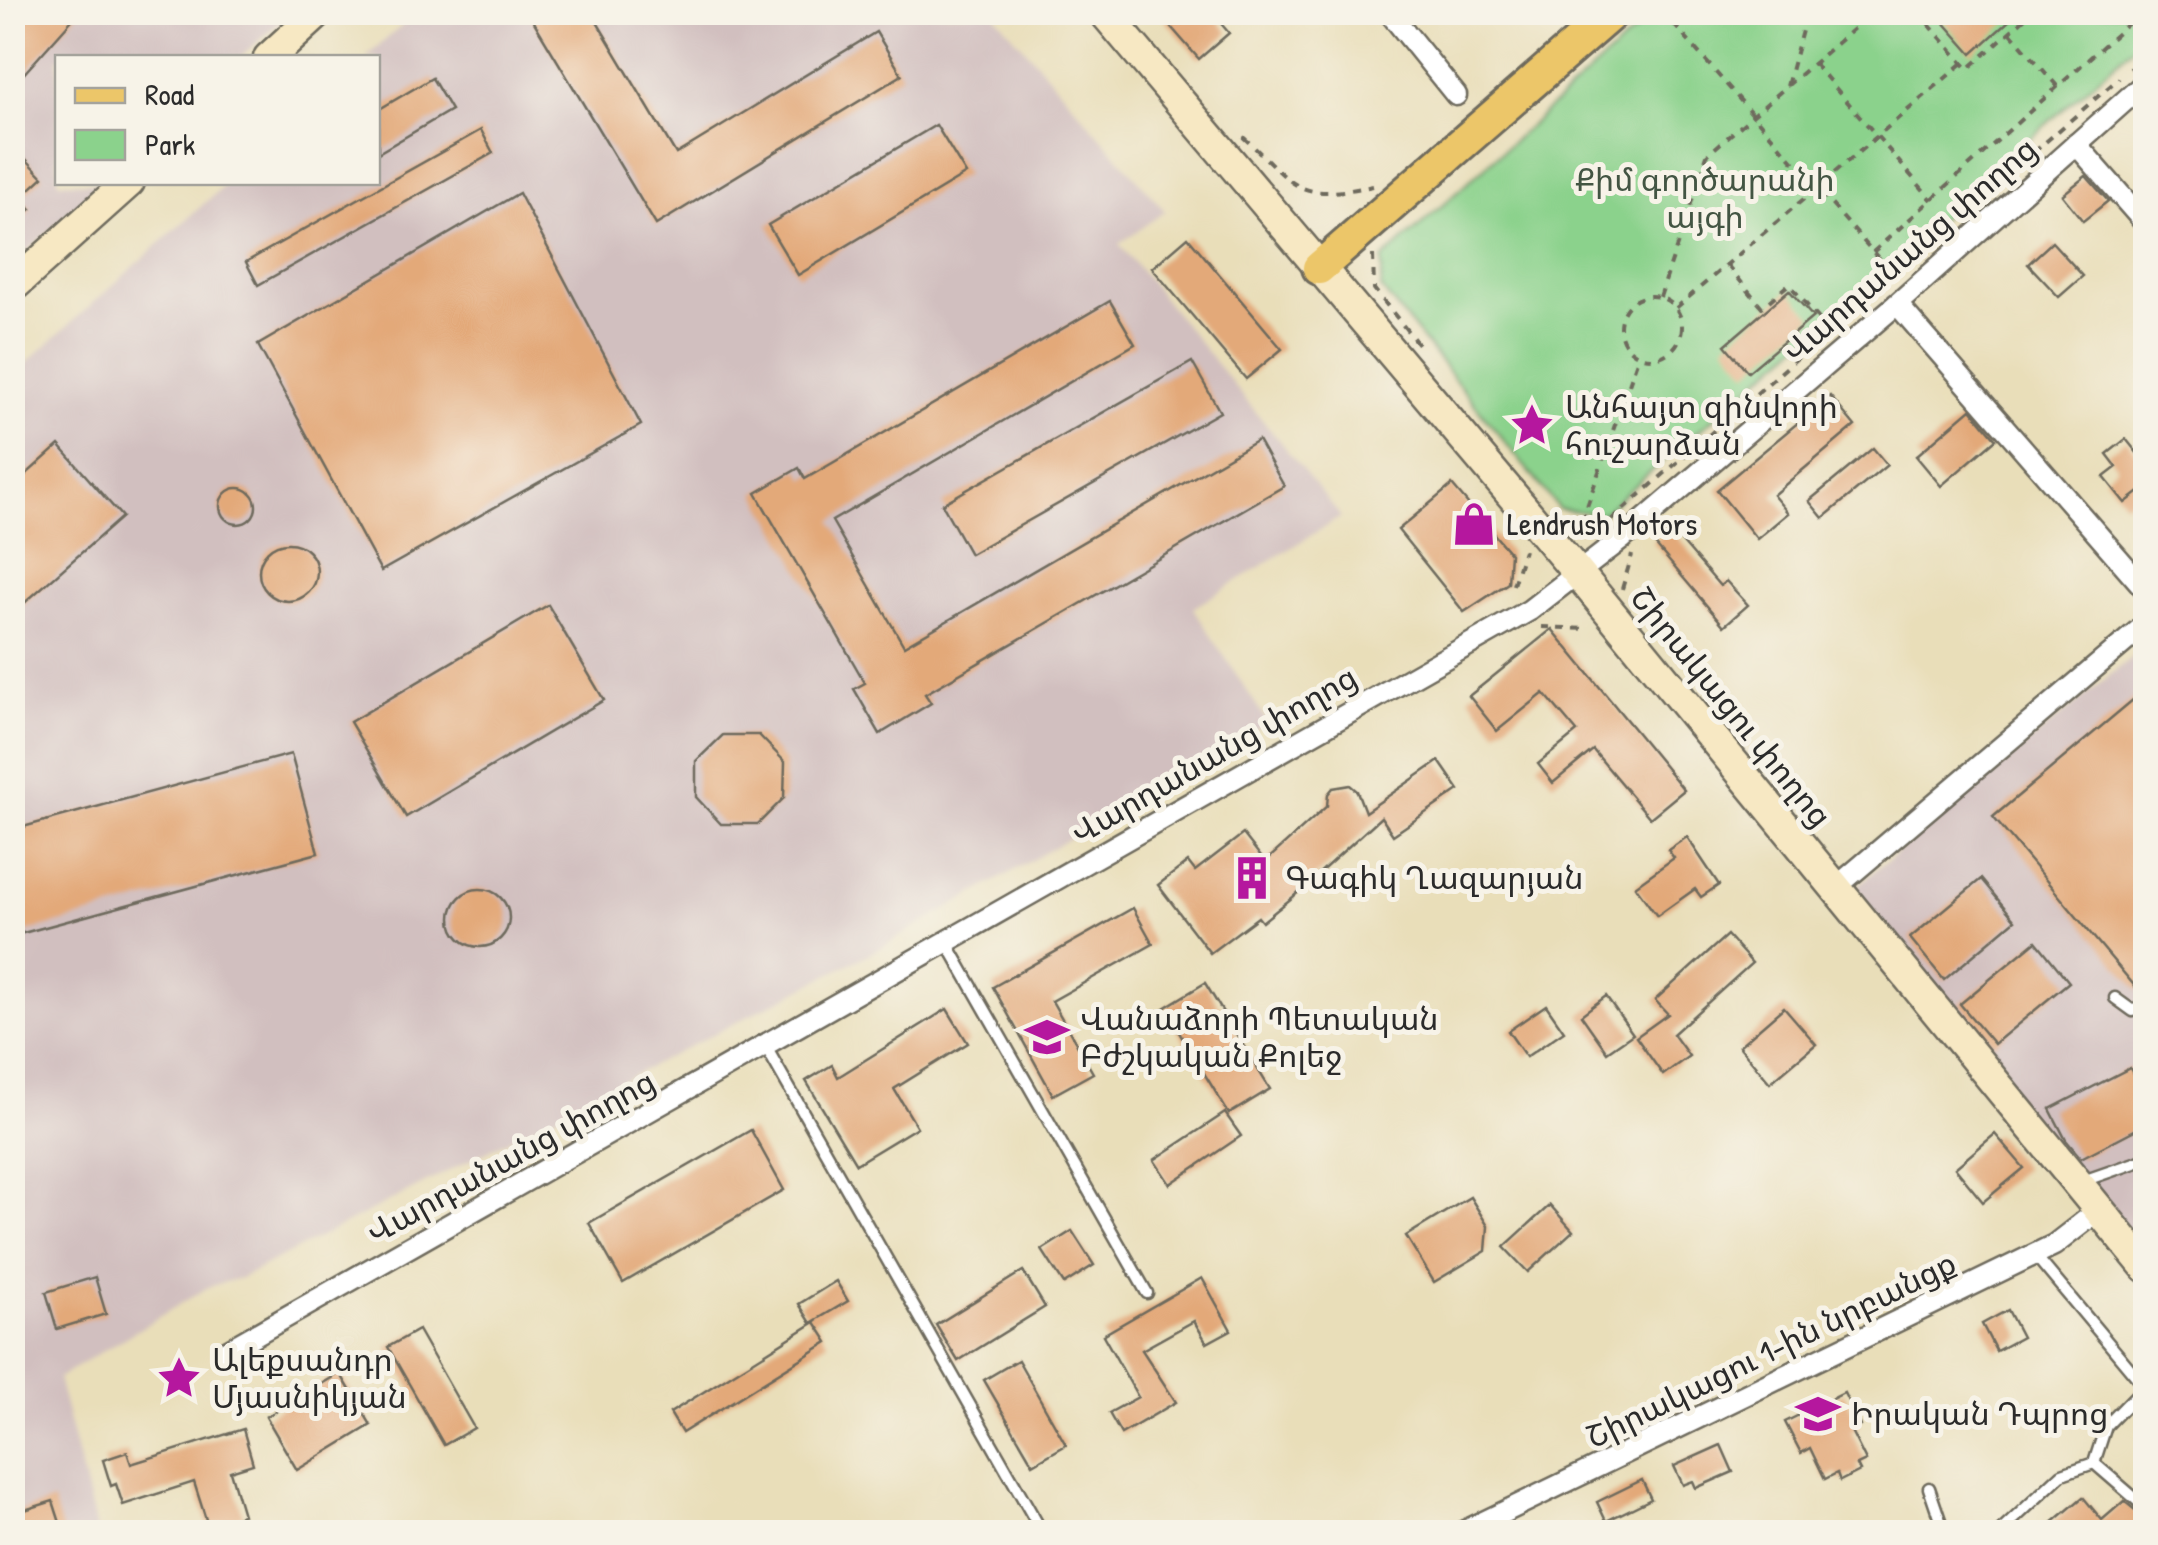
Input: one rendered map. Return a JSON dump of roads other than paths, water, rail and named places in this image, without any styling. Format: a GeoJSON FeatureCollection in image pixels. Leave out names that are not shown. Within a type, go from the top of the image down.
{"type":"FeatureCollection","features":[{"type":"Feature","properties":{"kind":"main road"},"geometry":{"type":"LineString","coordinates":[[1319,268],[1614,12]]}},
{"type":"Feature","properties":{"kind":"street"},"geometry":{"type":"LineString","coordinates":[[271,55],[319,12]]}},
{"type":"Feature","properties":{"kind":"street","name":"Շիրակացու փողոց"},"geometry":{"type":"LineString","coordinates":[[1104,12],[1577,572],[2146,1267]]}},
{"type":"Feature","properties":{"kind":"street"},"geometry":{"type":"LineString","coordinates":[[1388,12],[1456,95]]}},
{"type":"Feature","properties":{"kind":"street","name":"Վարդանանց փողոց"},"geometry":{"type":"LineString","coordinates":[[223,1353],[1530,610],[1635,528],[1897,304],[2146,82]]}},
{"type":"Feature","properties":{"kind":"street"},"geometry":{"type":"LineString","coordinates":[[2076,144],[2146,224]]}},
{"type":"Feature","properties":{"kind":"street"},"geometry":{"type":"LineString","coordinates":[[12,287],[126,185]]}},
{"type":"Feature","properties":{"kind":"street"},"geometry":{"type":"LineString","coordinates":[[1897,304],[2146,590]]}},
{"type":"Feature","properties":{"kind":"street"},"geometry":{"type":"LineString","coordinates":[[1834,888],[2146,624]]}},
{"type":"Feature","properties":{"kind":"street","name":"Շիրակացու 1-ին նրբանցք"},"geometry":{"type":"LineString","coordinates":[[1463,1532],[2054,1245],[2099,1210]]}},
{"type":"Feature","properties":{"kind":"lane"},"geometry":{"type":"LineString","coordinates":[[947,943],[1148,1292]]}},
{"type":"Feature","properties":{"kind":"lane"},"geometry":{"type":"LineString","coordinates":[[2115,998],[2133,1011],[2146,1002]]}},
{"type":"Feature","properties":{"kind":"lane"},"geometry":{"type":"LineString","coordinates":[[766,1047],[1042,1532]]}},
{"type":"Feature","properties":{"kind":"lane"},"geometry":{"type":"LineString","coordinates":[[2077,1183],[2146,1160]]}},
{"type":"Feature","properties":{"kind":"lane"},"geometry":{"type":"LineString","coordinates":[[2034,1254],[2145,1388],[2106,1426],[2094,1463]]}},
{"type":"Feature","properties":{"kind":"lane"},"geometry":{"type":"LineString","coordinates":[[2094,1463],[2146,1508]]}},
{"type":"Feature","properties":{"kind":"lane"},"geometry":{"type":"LineString","coordinates":[[2000,1532],[2062,1474],[2094,1463]]}},
{"type":"Feature","properties":{"kind":"lane"},"geometry":{"type":"LineString","coordinates":[[1930,1488],[1944,1532]]}},
{"type":"Feature","properties":{"kind":"place","name":"Անհայտ զինվորի հուշարձան"},"geometry":{"type":"Point","coordinates":[1532,425]}},
{"type":"Feature","properties":{"kind":"place","name":"Lendrush Motors"},"geometry":{"type":"Point","coordinates":[1474,524]}},
{"type":"Feature","properties":{"kind":"place","name":"Գագիկ Ղազարյան"},"geometry":{"type":"Point","coordinates":[1252,878]}},
{"type":"Feature","properties":{"kind":"place","name":"Վանաձորի Պետական Բժշկական Քոլեջ"},"geometry":{"type":"Point","coordinates":[1047,1037]}},
{"type":"Feature","properties":{"kind":"place","name":"Ալեքսանդր Մյասնիկյան"},"geometry":{"type":"Point","coordinates":[179,1378]}},
{"type":"Feature","properties":{"kind":"place","name":"Իրական Դպրոց"},"geometry":{"type":"Point","coordinates":[1818,1414]}},
{"type":"Feature","properties":{"kind":"park label","name":"Քիմ գործարանի այգի"},"geometry":{"type":"Point","coordinates":[1705,198]}}]}
